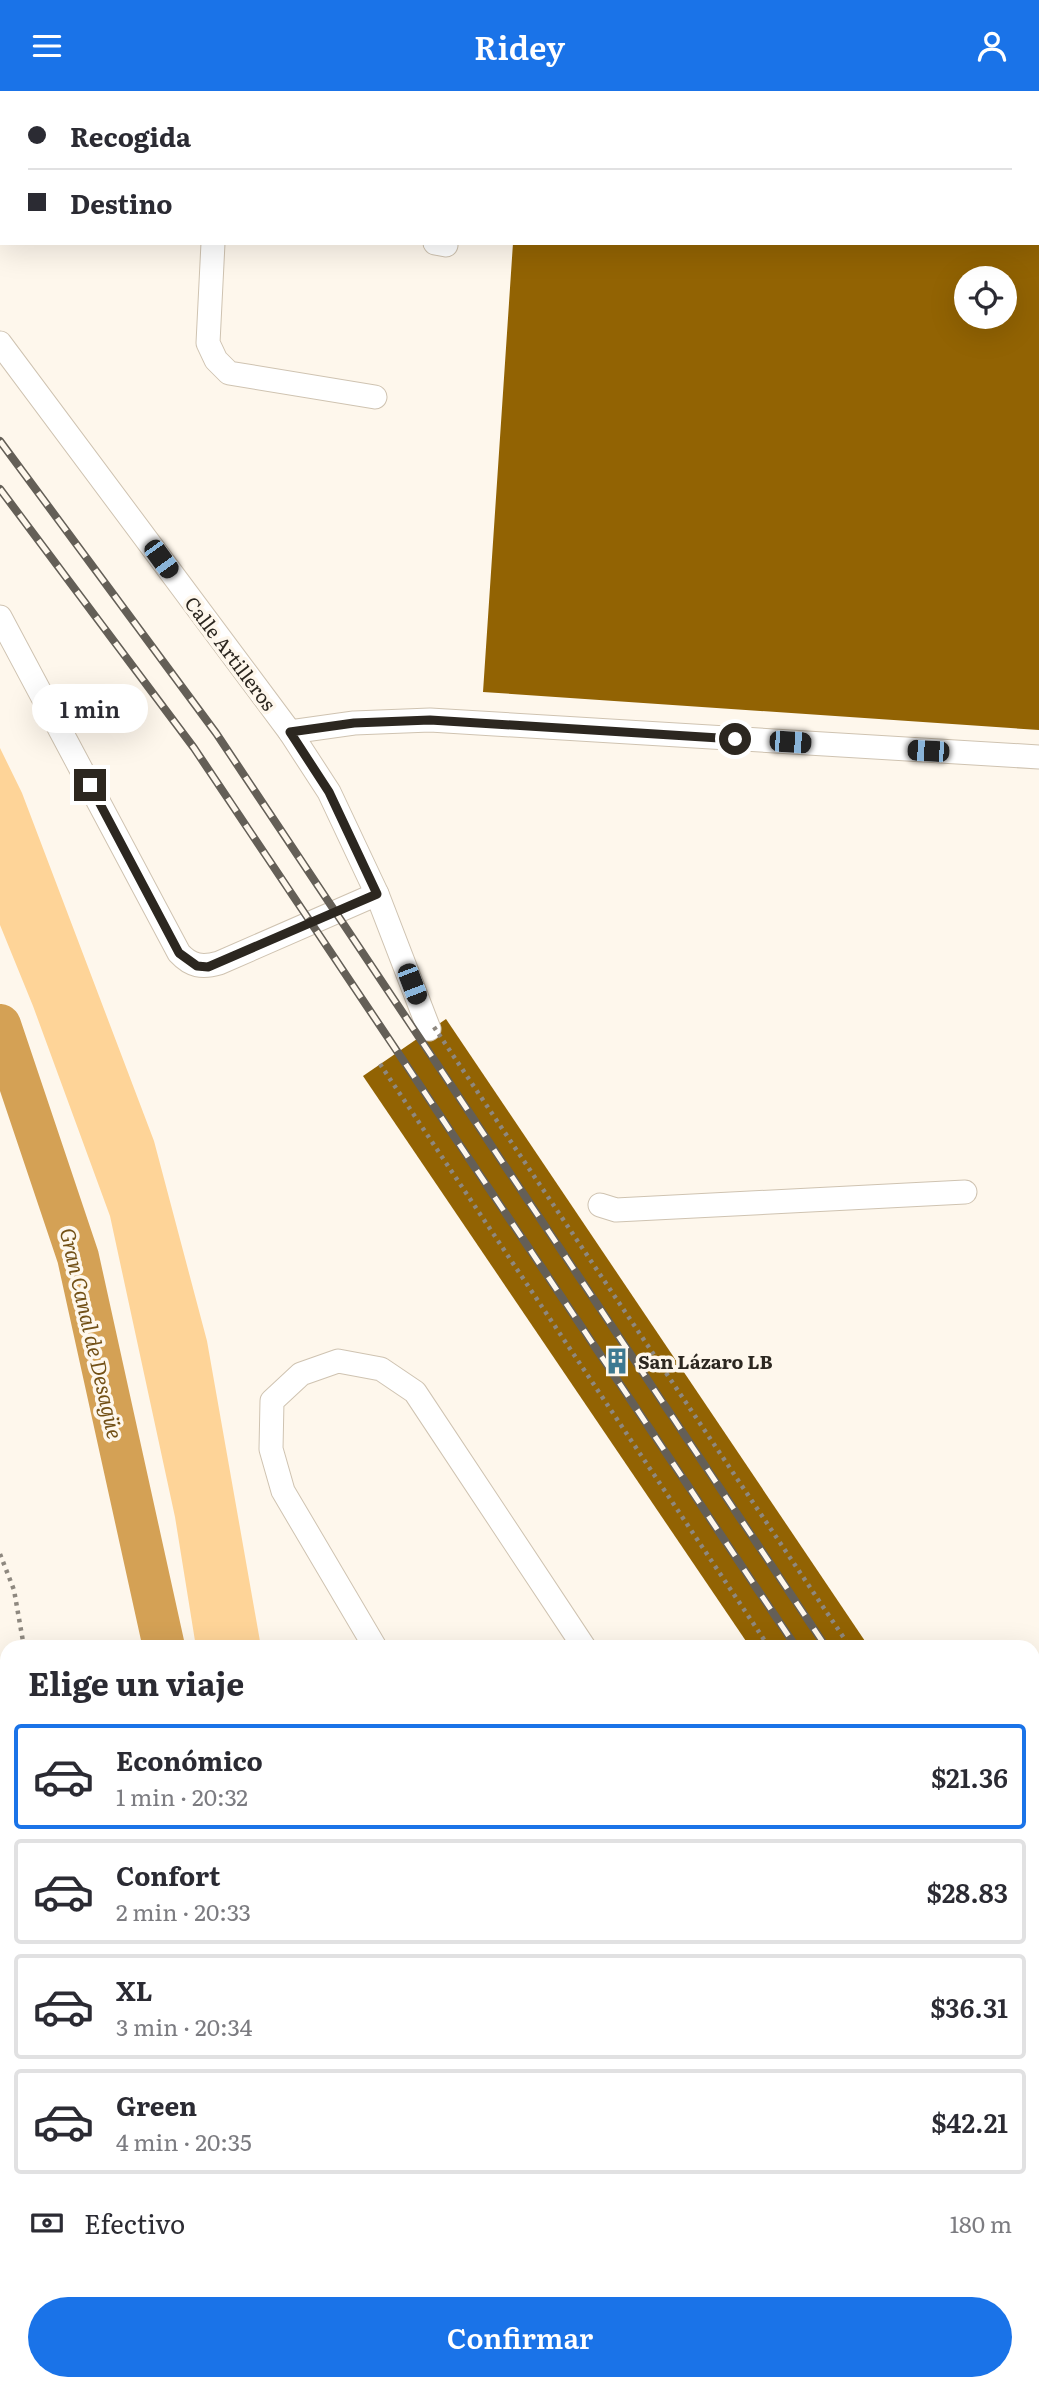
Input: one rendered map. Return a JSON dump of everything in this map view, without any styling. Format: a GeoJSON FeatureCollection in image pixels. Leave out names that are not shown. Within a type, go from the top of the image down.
{"type":"FeatureCollection","features":[{"type":"Feature","properties":{"kind":"lane"},"geometry":{"type":"LineString","coordinates":[[213,245],[208,343],[216,360],[229,373],[375,397]]}},
{"type":"Feature","properties":{"kind":"lane","name":"Calle Artilleros"},"geometry":{"type":"LineString","coordinates":[[0,344],[290,732],[329,792],[377,894],[432,1028]]}},
{"type":"Feature","properties":{"kind":"lane"},"geometry":{"type":"LineString","coordinates":[[0,617],[179,953],[187,961],[197,966],[219,963],[377,894]]}},
{"type":"Feature","properties":{"kind":"lane"},"geometry":{"type":"LineString","coordinates":[[290,732],[354,723],[430,720],[1039,757]]}},
{"type":"Feature","properties":{"kind":"lane"},"geometry":{"type":"LineString","coordinates":[[600,1205],[616,1210],[965,1192]]}},
{"type":"Feature","properties":{"kind":"lane"},"geometry":{"type":"LineString","coordinates":[[371,1640],[283,1491],[271,1449],[272,1401],[301,1374],[338,1361],[381,1369],[415,1392],[579,1640]]}},
{"type":"Feature","properties":{"kind":"path"},"geometry":{"type":"LineString","coordinates":[[432,1028],[845,1640]]}},
{"type":"Feature","properties":{"kind":"path"},"geometry":{"type":"LineString","coordinates":[[380,1064],[764,1640]]}},
{"type":"Feature","properties":{"kind":"path"},"geometry":{"type":"LineString","coordinates":[[0,1554],[14,1590],[23,1640]]}},
{"type":"Feature","properties":{"kind":"shaded area"},"geometry":{"type":"Polygon","coordinates":[[[0,748],[22,793],[154,1141],[207,1341],[260,1640],[195,1640],[175,1517],[110,1216],[33,1006],[0,925],[0,748]]]}},
{"type":"Feature","properties":{"kind":"building"},"geometry":{"type":"Polygon","coordinates":[[[513,245],[1039,245],[1039,730],[483,692],[513,245]]]}},
{"type":"Feature","properties":{"kind":"building","name":"San Lázaro LB"},"geometry":{"type":"Polygon","coordinates":[[[446,1019],[864,1640],[745,1640],[363,1076],[446,1019]]]}},
{"type":"Feature","properties":{"kind":"waterway","name":"Gran Canal de Desagüe"},"geometry":{"type":"LineString","coordinates":[[0,1025],[78,1257],[162,1640]]}},
{"type":"Feature","properties":{"kind":"railway"},"geometry":{"type":"LineString","coordinates":[[0,441],[216,733],[821,1640]]}},
{"type":"Feature","properties":{"kind":"railway"},"geometry":{"type":"LineString","coordinates":[[0,489],[194,748],[791,1640]]}},
{"type":"Feature","properties":{"kind":"place","name":"San Lázaro LB"},"geometry":{"type":"Point","coordinates":[617,1361]}},
{"type":"Feature","properties":{"kind":"route"},"geometry":{"type":"LineString","coordinates":[[90,785],[179,953],[197,966],[208,967],[377,894],[329,792],[290,732],[354,723],[430,720],[735,739]]}}]}
